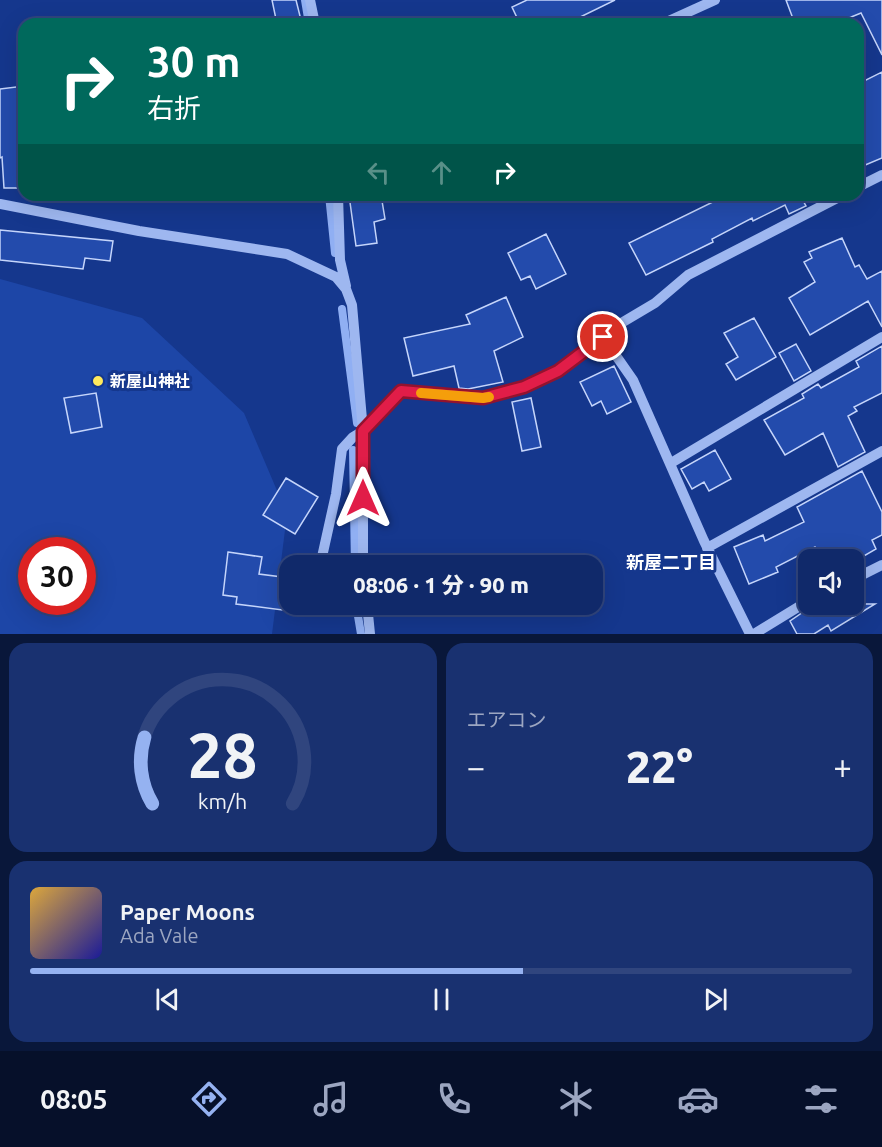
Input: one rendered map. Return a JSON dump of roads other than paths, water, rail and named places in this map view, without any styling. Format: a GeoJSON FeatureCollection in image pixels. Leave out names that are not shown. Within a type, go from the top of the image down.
{"type":"FeatureCollection","features":[{"type":"Feature","properties":{"kind":"street"},"geometry":{"type":"LineString","coordinates":[[310,0],[314,18]]}},
{"type":"Feature","properties":{"kind":"street"},"geometry":{"type":"LineString","coordinates":[[675,18],[715,0]]}},
{"type":"Feature","properties":{"kind":"street"},"geometry":{"type":"LineString","coordinates":[[864,184],[882,175]]}},
{"type":"Feature","properties":{"kind":"street"},"geometry":{"type":"LineString","coordinates":[[338,201],[340,260],[352,305],[363,431],[363,555]]}},
{"type":"Feature","properties":{"kind":"street"},"geometry":{"type":"LineString","coordinates":[[322,555],[336,494],[342,449],[353,437],[363,431],[401,391],[483,398],[524,387],[558,371],[603,337],[655,303],[688,274],[831,201]]}},
{"type":"Feature","properties":{"kind":"street"},"geometry":{"type":"LineString","coordinates":[[0,204],[139,231],[287,254],[336,277],[346,289]]}},
{"type":"Feature","properties":{"kind":"street"},"geometry":{"type":"LineString","coordinates":[[603,337],[633,380],[707,548],[752,634],[798,607]]}},
{"type":"Feature","properties":{"kind":"street"},"geometry":{"type":"LineString","coordinates":[[671,463],[882,337]]}},
{"type":"Feature","properties":{"kind":"street"},"geometry":{"type":"LineString","coordinates":[[707,548],[882,451]]}},
{"type":"Feature","properties":{"kind":"street"},"geometry":{"type":"LineString","coordinates":[[864,574],[882,565]]}},
{"type":"Feature","properties":{"kind":"street"},"geometry":{"type":"LineString","coordinates":[[368,615],[370,634]]}},
{"type":"Feature","properties":{"kind":"waterway"},"geometry":{"type":"LineString","coordinates":[[305,0],[308,18]]}},
{"type":"Feature","properties":{"kind":"waterway"},"geometry":{"type":"LineString","coordinates":[[330,201],[335,253]]}},
{"type":"Feature","properties":{"kind":"waterway"},"geometry":{"type":"LineString","coordinates":[[342,309],[357,423]]}},
{"type":"Feature","properties":{"kind":"waterway"},"geometry":{"type":"LineString","coordinates":[[353,450],[355,555]]}},
{"type":"Feature","properties":{"kind":"waterway"},"geometry":{"type":"LineString","coordinates":[[358,615],[361,634]]}},
{"type":"Feature","properties":{"kind":"place","name":"新屋山神社"},"geometry":{"type":"Point","coordinates":[98,381]}},
{"type":"Feature","properties":{"kind":"district","name":"新屋二丁目"},"geometry":{"type":"Point","coordinates":[671,563]}}]}
